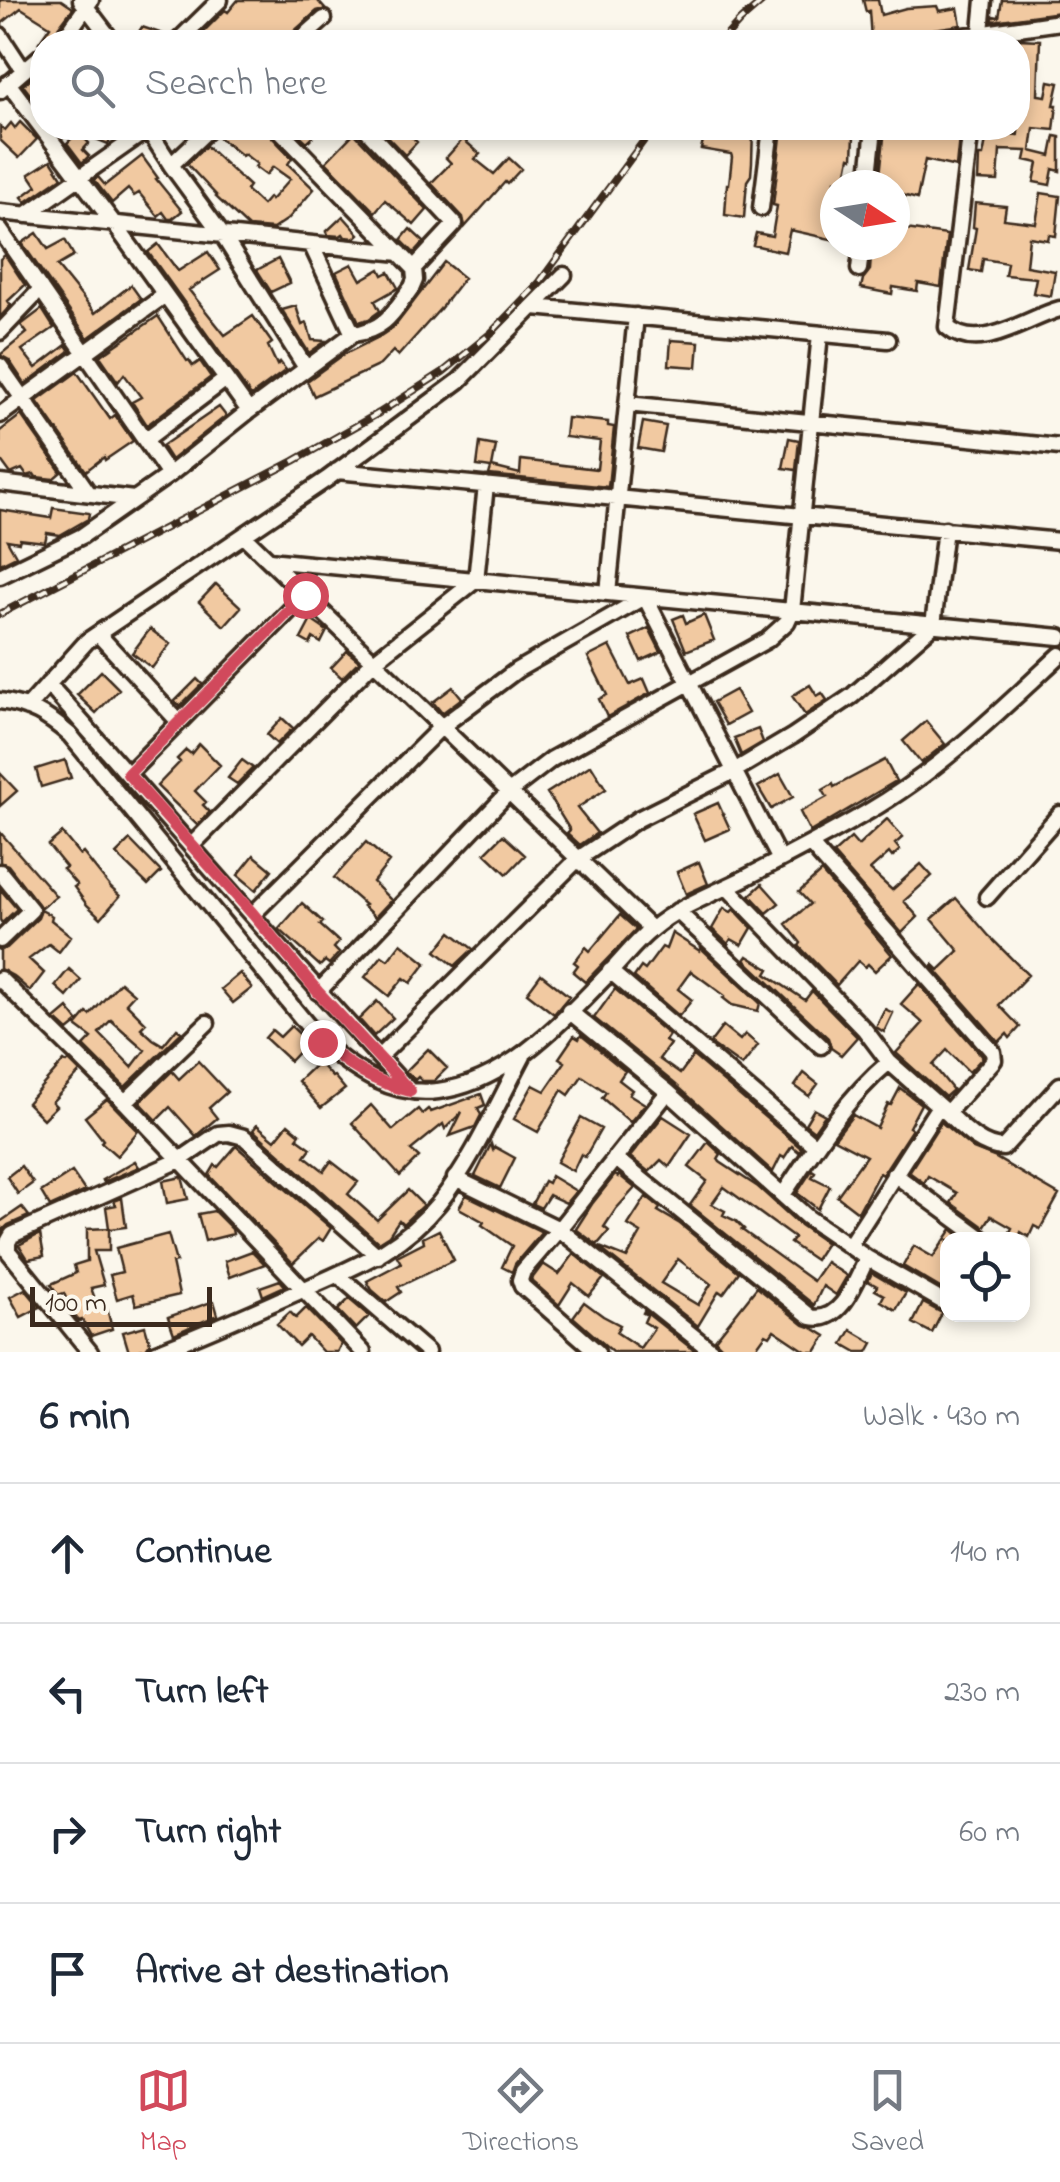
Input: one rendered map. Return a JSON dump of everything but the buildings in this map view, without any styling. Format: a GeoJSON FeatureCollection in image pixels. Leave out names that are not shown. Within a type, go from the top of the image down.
{"type":"FeatureCollection","features":[{"type":"Feature","properties":{"kind":"street"},"geometry":{"type":"LineString","coordinates":[[189,30],[220,0]]}},
{"type":"Feature","properties":{"kind":"street"},"geometry":{"type":"LineString","coordinates":[[981,30],[984,0]]}},
{"type":"Feature","properties":{"kind":"street"},"geometry":{"type":"LineString","coordinates":[[70,30],[86,2],[105,30]]}},
{"type":"Feature","properties":{"kind":"street"},"geometry":{"type":"LineString","coordinates":[[312,30],[324,19]]}},
{"type":"Feature","properties":{"kind":"street"},"geometry":{"type":"LineString","coordinates":[[1020,30],[1060,22]]}},
{"type":"Feature","properties":{"kind":"street"},"geometry":{"type":"LineString","coordinates":[[0,35],[23,70]]}},
{"type":"Feature","properties":{"kind":"street"},"geometry":{"type":"LineString","coordinates":[[30,64],[4,87],[30,119]]}},
{"type":"Feature","properties":{"kind":"street"},"geometry":{"type":"LineString","coordinates":[[48,140],[115,225],[249,411]]}},
{"type":"Feature","properties":{"kind":"street"},"geometry":{"type":"LineString","coordinates":[[26,215],[131,140]]}},
{"type":"Feature","properties":{"kind":"street"},"geometry":{"type":"LineString","coordinates":[[155,140],[223,236],[306,368]]}},
{"type":"Feature","properties":{"kind":"street"},"geometry":{"type":"LineString","coordinates":[[171,165],[197,140]]}},
{"type":"Feature","properties":{"kind":"street"},"geometry":{"type":"LineString","coordinates":[[0,576],[82,536],[169,475],[353,334],[380,327],[412,287],[416,280],[414,268],[290,140]]}},
{"type":"Feature","properties":{"kind":"street"},"geometry":{"type":"LineString","coordinates":[[376,140],[454,224],[414,268]]}},
{"type":"Feature","properties":{"kind":"street"},"geometry":{"type":"LineString","coordinates":[[761,208],[770,140]]}},
{"type":"Feature","properties":{"kind":"street"},"geometry":{"type":"LineString","coordinates":[[870,170],[873,140]]}},
{"type":"Feature","properties":{"kind":"street"},"geometry":{"type":"LineString","coordinates":[[970,140],[947,327],[952,332],[984,338],[1060,309]]}},
{"type":"Feature","properties":{"kind":"street"},"geometry":{"type":"LineString","coordinates":[[0,212],[400,253]]}},
{"type":"Feature","properties":{"kind":"street"},"geometry":{"type":"LineString","coordinates":[[0,230],[169,475]]}},
{"type":"Feature","properties":{"kind":"street"},"geometry":{"type":"LineString","coordinates":[[311,244],[353,334]]}},
{"type":"Feature","properties":{"kind":"street"},"geometry":{"type":"LineString","coordinates":[[859,269],[860,260]]}},
{"type":"Feature","properties":{"kind":"street"},"geometry":{"type":"LineString","coordinates":[[27,708],[87,641],[338,471],[458,381],[564,275]]}},
{"type":"Feature","properties":{"kind":"street"},"geometry":{"type":"LineString","coordinates":[[0,332],[41,289]]}},
{"type":"Feature","properties":{"kind":"street"},"geometry":{"type":"LineString","coordinates":[[0,415],[166,295]]}},
{"type":"Feature","properties":{"kind":"street"},"geometry":{"type":"LineString","coordinates":[[534,306],[888,340]]}},
{"type":"Feature","properties":{"kind":"street"},"geometry":{"type":"LineString","coordinates":[[608,593],[636,316]]}},
{"type":"Feature","properties":{"kind":"street"},"geometry":{"type":"LineString","coordinates":[[318,992],[509,792],[552,759],[767,640],[787,622],[792,611],[820,334]]}},
{"type":"Feature","properties":{"kind":"street"},"geometry":{"type":"LineString","coordinates":[[0,366],[88,492]]}},
{"type":"Feature","properties":{"kind":"street"},"geometry":{"type":"LineString","coordinates":[[145,440],[226,379]]}},
{"type":"Feature","properties":{"kind":"street"},"geometry":{"type":"LineString","coordinates":[[627,404],[1060,447]]}},
{"type":"Feature","properties":{"kind":"street"},"geometry":{"type":"LineString","coordinates":[[338,471],[1060,541]]}},
{"type":"Feature","properties":{"kind":"street"},"geometry":{"type":"LineString","coordinates":[[0,483],[134,499]]}},
{"type":"Feature","properties":{"kind":"street"},"geometry":{"type":"LineString","coordinates":[[192,845],[374,661],[476,580],[486,485]]}},
{"type":"Feature","properties":{"kind":"street"},"geometry":{"type":"LineString","coordinates":[[379,1058],[578,859],[638,819],[794,736],[852,696],[933,625],[945,529]]}},
{"type":"Feature","properties":{"kind":"street"},"geometry":{"type":"LineString","coordinates":[[244,536],[650,929]]}},
{"type":"Feature","properties":{"kind":"street"},"geometry":{"type":"LineString","coordinates":[[268,560],[1060,637]]}},
{"type":"Feature","properties":{"kind":"street"},"geometry":{"type":"LineString","coordinates":[[128,774],[305,595]]}},
{"type":"Feature","properties":{"kind":"street"},"geometry":{"type":"LineString","coordinates":[[646,596],[780,860]]}},
{"type":"Feature","properties":{"kind":"street"},"geometry":{"type":"LineString","coordinates":[[253,914],[442,727],[517,670],[646,596]]}},
{"type":"Feature","properties":{"kind":"street"},"geometry":{"type":"LineString","coordinates":[[98,634],[179,722]]}},
{"type":"Feature","properties":{"kind":"street"},"geometry":{"type":"LineString","coordinates":[[0,700],[48,716],[70,735],[322,1042],[362,1074],[388,1085],[410,1091],[438,1091],[466,1084],[523,1056],[650,929],[677,911],[870,811],[938,765],[1060,655]]}},
{"type":"Feature","properties":{"kind":"street"},"geometry":{"type":"LineString","coordinates":[[48,684],[410,1091]]}},
{"type":"Feature","properties":{"kind":"street"},"geometry":{"type":"LineString","coordinates":[[986,897],[1060,814]]}},
{"type":"Feature","properties":{"kind":"street"},"geometry":{"type":"LineString","coordinates":[[810,844],[994,1052],[994,1060],[943,1110],[894,1174],[848,1246]]}},
{"type":"Feature","properties":{"kind":"street"},"geometry":{"type":"LineString","coordinates":[[0,872],[32,910],[0,940]]}},
{"type":"Feature","properties":{"kind":"street"},"geometry":{"type":"LineString","coordinates":[[727,886],[865,1030],[889,1062],[970,1134],[993,1148],[1002,1148],[1060,1084]]}},
{"type":"Feature","properties":{"kind":"street"},"geometry":{"type":"LineString","coordinates":[[677,911],[822,1046]]}},
{"type":"Feature","properties":{"kind":"street"},"geometry":{"type":"LineString","coordinates":[[610,971],[815,1146]]}},
{"type":"Feature","properties":{"kind":"street"},"geometry":{"type":"LineString","coordinates":[[0,979],[125,1102],[362,1352]]}},
{"type":"Feature","properties":{"kind":"street"},"geometry":{"type":"LineString","coordinates":[[569,1012],[668,1092],[807,1217],[940,1300]]}},
{"type":"Feature","properties":{"kind":"street"},"geometry":{"type":"LineString","coordinates":[[125,1102],[206,1023]]}},
{"type":"Feature","properties":{"kind":"street"},"geometry":{"type":"LineString","coordinates":[[156,1352],[338,1276],[378,1256],[416,1228],[455,1178],[523,1056]]}},
{"type":"Feature","properties":{"kind":"street"},"geometry":{"type":"LineString","coordinates":[[783,1195],[815,1146],[870,1078],[889,1062]]}},
{"type":"Feature","properties":{"kind":"street"},"geometry":{"type":"LineString","coordinates":[[597,1352],[527,1292],[520,1280],[523,1271],[668,1092]]}},
{"type":"Feature","properties":{"kind":"street"},"geometry":{"type":"LineString","coordinates":[[90,1352],[8,1251],[12,1235],[180,1160],[218,1134],[244,1138],[378,1256]]}},
{"type":"Feature","properties":{"kind":"street"},"geometry":{"type":"LineString","coordinates":[[615,1158],[810,1317],[831,1316],[852,1289],[867,1258]]}},
{"type":"Feature","properties":{"kind":"street"},"geometry":{"type":"LineString","coordinates":[[894,1174],[973,1232]]}},
{"type":"Feature","properties":{"kind":"street"},"geometry":{"type":"LineString","coordinates":[[455,1178],[559,1229],[713,1352]]}},
{"type":"Feature","properties":{"kind":"street"},"geometry":{"type":"LineString","coordinates":[[338,1276],[427,1352]]}},
{"type":"Feature","properties":{"kind":"railway"},"geometry":{"type":"LineString","coordinates":[[732,30],[764,0]]}},
{"type":"Feature","properties":{"kind":"railway"},"geometry":{"type":"LineString","coordinates":[[0,614],[294,461],[443,372],[491,333],[539,283],[644,140]]}},
{"type":"Feature","properties":{"kind":"route"},"geometry":{"type":"LineString","coordinates":[[305,595],[128,774],[410,1091],[362,1074],[322,1042]]}}]}
